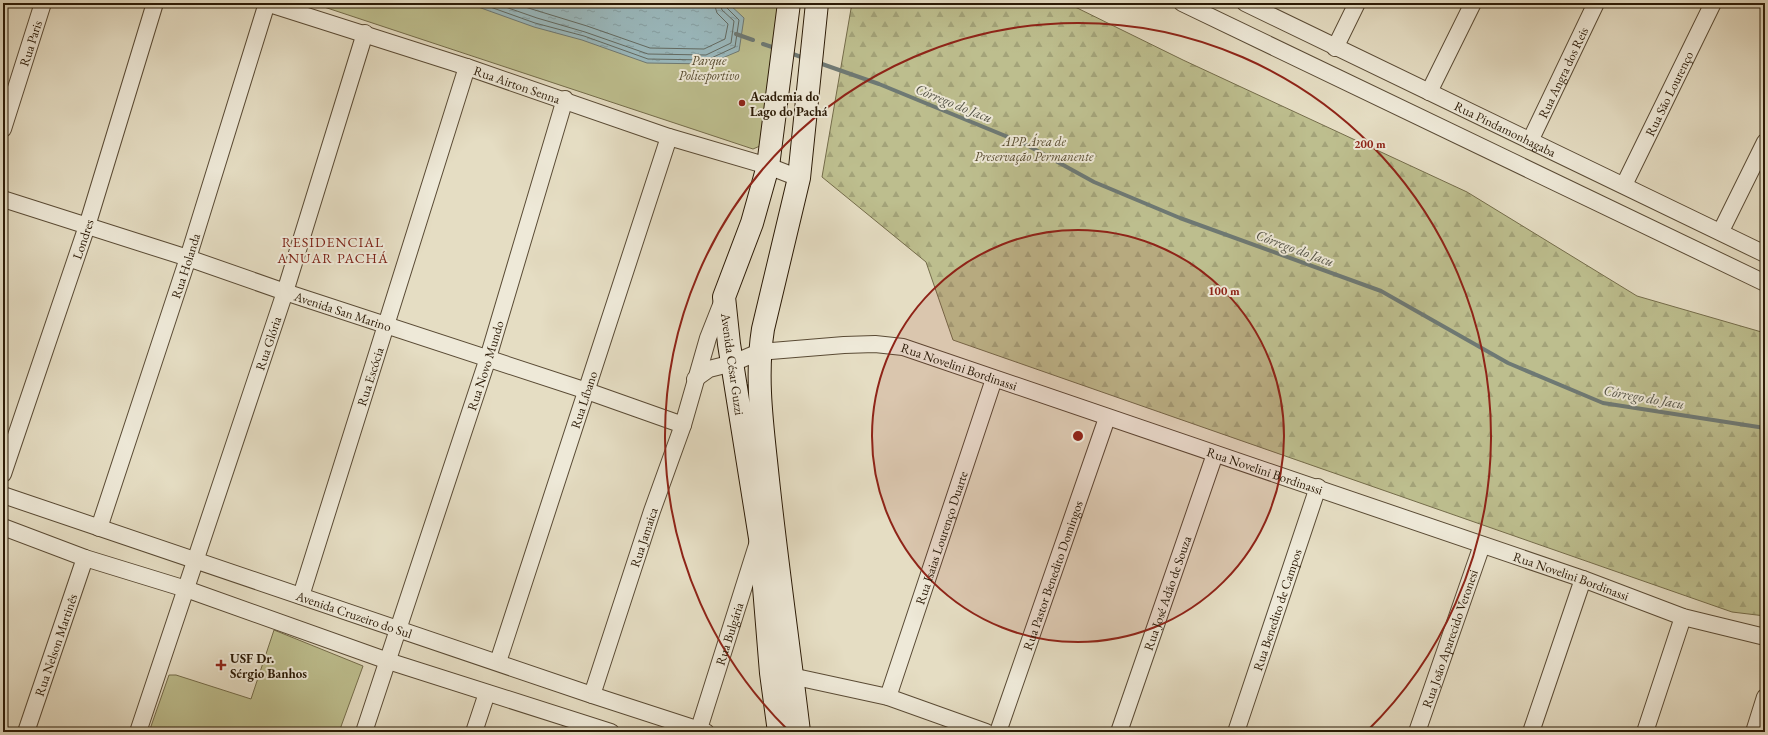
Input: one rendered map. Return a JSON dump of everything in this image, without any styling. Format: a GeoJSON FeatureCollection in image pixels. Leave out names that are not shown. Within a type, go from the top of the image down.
{"type":"FeatureCollection","features":[{"type":"Feature","properties":{"kind":"street","name":"Rua Paris"},"geometry":{"type":"LineString","coordinates":[[3,128],[43,3]]}},
{"type":"Feature","properties":{"kind":"street","name":"Londres"},"geometry":{"type":"LineString","coordinates":[[3,474],[87,226],[155,3]]}},
{"type":"Feature","properties":{"kind":"street","name":"Rua Airton Senna"},"geometry":{"type":"LineString","coordinates":[[266,3],[365,33],[566,99],[669,137],[768,166],[799,178]]}},
{"type":"Feature","properties":{"kind":"street","name":"Rua Holanda"},"geometry":{"type":"LineString","coordinates":[[100,528],[188,258],[266,3]]}},
{"type":"Feature","properties":{"kind":"street","name":"Avenida César Guzzi"},"geometry":{"type":"LineString","coordinates":[[782,674],[727,328],[724,298],[752,223],[768,166],[789,3]]}},
{"type":"Feature","properties":{"kind":"street","name":"Avenida César Guzzi"},"geometry":{"type":"LineString","coordinates":[[779,732],[782,674],[777,562],[760,401],[759,352],[763,329],[799,178],[817,3]]}},
{"type":"Feature","properties":{"kind":"street"},"geometry":{"type":"LineString","coordinates":[[1182,3],[1765,283]]}},
{"type":"Feature","properties":{"kind":"street","name":"Rua Pindamonhagaba"},"geometry":{"type":"LineString","coordinates":[[1245,3],[1335,48],[1721,231],[1765,254]]}},
{"type":"Feature","properties":{"kind":"street"},"geometry":{"type":"LineString","coordinates":[[1335,48],[1357,3]]}},
{"type":"Feature","properties":{"kind":"street"},"geometry":{"type":"LineString","coordinates":[[1429,92],[1473,3]]}},
{"type":"Feature","properties":{"kind":"street","name":"Rua Angra dos Reis"},"geometry":{"type":"LineString","coordinates":[[1530,141],[1596,3]]}},
{"type":"Feature","properties":{"kind":"street","name":"Rua São Lourenço"},"geometry":{"type":"LineString","coordinates":[[1624,185],[1713,3]]}},
{"type":"Feature","properties":{"kind":"street","name":"Rua Glória"},"geometry":{"type":"LineString","coordinates":[[138,732],[285,292],[365,33]]}},
{"type":"Feature","properties":{"kind":"street","name":"Rua Escócia"},"geometry":{"type":"LineString","coordinates":[[301,596],[467,67]]}},
{"type":"Feature","properties":{"kind":"street","name":"Rua Novo Mundo"},"geometry":{"type":"LineString","coordinates":[[364,732],[488,358],[566,99]]}},
{"type":"Feature","properties":{"kind":"street","name":"Rua Líbano"},"geometry":{"type":"LineString","coordinates":[[498,662],[669,137]]}},
{"type":"Feature","properties":{"kind":"street"},"geometry":{"type":"LineString","coordinates":[[1721,231],[1765,142]]}},
{"type":"Feature","properties":{"kind":"street","name":"Avenida San Marino"},"geometry":{"type":"LineString","coordinates":[[3,199],[188,258],[285,292],[587,391],[683,425]]}},
{"type":"Feature","properties":{"kind":"street","name":"Rua Jamaica"},"geometry":{"type":"LineString","coordinates":[[592,695],[652,511],[683,425],[695,379],[724,298]]}},
{"type":"Feature","properties":{"kind":"street"},"geometry":{"type":"LineString","coordinates":[[727,328],[732,338],[740,341],[752,338],[763,329]]}},
{"type":"Feature","properties":{"kind":"street","name":"Rua Novelini Bordinassi"},"geometry":{"type":"LineString","coordinates":[[733,363],[759,352],[844,345],[875,344],[903,347],[1107,418],[1318,487],[1482,545],[1584,579],[1683,617],[1765,638]]}},
{"type":"Feature","properties":{"kind":"street"},"geometry":{"type":"LineString","coordinates":[[695,379],[709,369],[733,363]]}},
{"type":"Feature","properties":{"kind":"street","name":"Rua Isaias Lourenço Duarte"},"geometry":{"type":"LineString","coordinates":[[888,697],[994,379]]}},
{"type":"Feature","properties":{"kind":"street","name":"Rua Pastor Benedito Domingos"},"geometry":{"type":"LineString","coordinates":[[998,732],[1107,418]]}},
{"type":"Feature","properties":{"kind":"street","name":"Rua José Adão de Souza"},"geometry":{"type":"LineString","coordinates":[[1119,732],[1215,454]]}},
{"type":"Feature","properties":{"kind":"street","name":"Rua Benedito de Campos"},"geometry":{"type":"LineString","coordinates":[[1236,732],[1318,487]]}},
{"type":"Feature","properties":{"kind":"street","name":"Avenida Cruzeiro do Sul"},"geometry":{"type":"LineString","coordinates":[[3,495],[701,731]]}},
{"type":"Feature","properties":{"kind":"street"},"geometry":{"type":"LineString","coordinates":[[3,527],[85,558],[186,590],[388,661],[487,693],[587,728],[611,732]]}},
{"type":"Feature","properties":{"kind":"street","name":"Rua Bulgária"},"geometry":{"type":"LineString","coordinates":[[701,731],[760,538]]}},
{"type":"Feature","properties":{"kind":"street","name":"Rua João Aparecido Veronesi"},"geometry":{"type":"LineString","coordinates":[[1417,732],[1482,545]]}},
{"type":"Feature","properties":{"kind":"street","name":"Rua Nelson Martinês"},"geometry":{"type":"LineString","coordinates":[[26,732],[85,558]]}},
{"type":"Feature","properties":{"kind":"street"},"geometry":{"type":"LineString","coordinates":[[1531,732],[1584,579]]}},
{"type":"Feature","properties":{"kind":"street"},"geometry":{"type":"LineString","coordinates":[[1645,732],[1683,617]]}},
{"type":"Feature","properties":{"kind":"street"},"geometry":{"type":"LineString","coordinates":[[799,732],[782,674],[888,697],[986,732]]}},
{"type":"Feature","properties":{"kind":"street"},"geometry":{"type":"LineString","coordinates":[[474,732],[487,693]]}},
{"type":"Feature","properties":{"kind":"street"},"geometry":{"type":"LineString","coordinates":[[1754,732],[1765,697]]}},
{"type":"Feature","properties":{"kind":"green space","name":"Parque Poliesportivo"},"geometry":{"type":"Polygon","coordinates":[[[312,3],[781,3],[760,146],[753,149],[312,3]]]}},
{"type":"Feature","properties":{"kind":"green space","name":"APP Área de Preservação Permanente"},"geometry":{"type":"Polygon","coordinates":[[[852,3],[1067,3],[1183,60],[1467,192],[1637,296],[1765,333],[1765,616],[1732,612],[953,340],[926,262],[822,177],[852,3]]]}},
{"type":"Feature","properties":{"kind":"green space"},"geometry":{"type":"Polygon","coordinates":[[[274,630],[363,666],[339,732],[149,732],[169,675],[176,675],[251,699],[274,630]]]}},
{"type":"Feature","properties":{"kind":"water"},"geometry":{"type":"Polygon","coordinates":[[[467,3],[728,3],[744,18],[739,51],[708,64],[647,63],[582,40],[534,27],[467,3]]]}},
{"type":"Feature","properties":{"kind":"waterway","name":"Córrego do Jacu"},"geometry":{"type":"LineString","coordinates":[[736,34],[753,40]]}},
{"type":"Feature","properties":{"kind":"waterway","name":"Córrego do Jacu"},"geometry":{"type":"LineString","coordinates":[[763,44],[775,48]]}},
{"type":"Feature","properties":{"kind":"waterway","name":"Córrego do Jacu"},"geometry":{"type":"LineString","coordinates":[[790,53],[804,58]]}},
{"type":"Feature","properties":{"kind":"waterway","name":"Córrego do Jacu"},"geometry":{"type":"LineString","coordinates":[[822,64],[879,84],[1025,144],[1094,182],[1180,218],[1381,291],[1508,363],[1603,403],[1765,428]]}},
{"type":"Feature","properties":{"kind":"place","name":"Academia do Lago do Pachá"},"geometry":{"type":"Point","coordinates":[742,103]}},
{"type":"Feature","properties":{"kind":"place","name":"USF Dr. Sérgio Banhos"},"geometry":{"type":"Point","coordinates":[221,665]}},
{"type":"Feature","properties":{"kind":"district","name":"RESIDENCIAL ANUAR PACHÁ"},"geometry":{"type":"Point","coordinates":[333,250]}}]}
